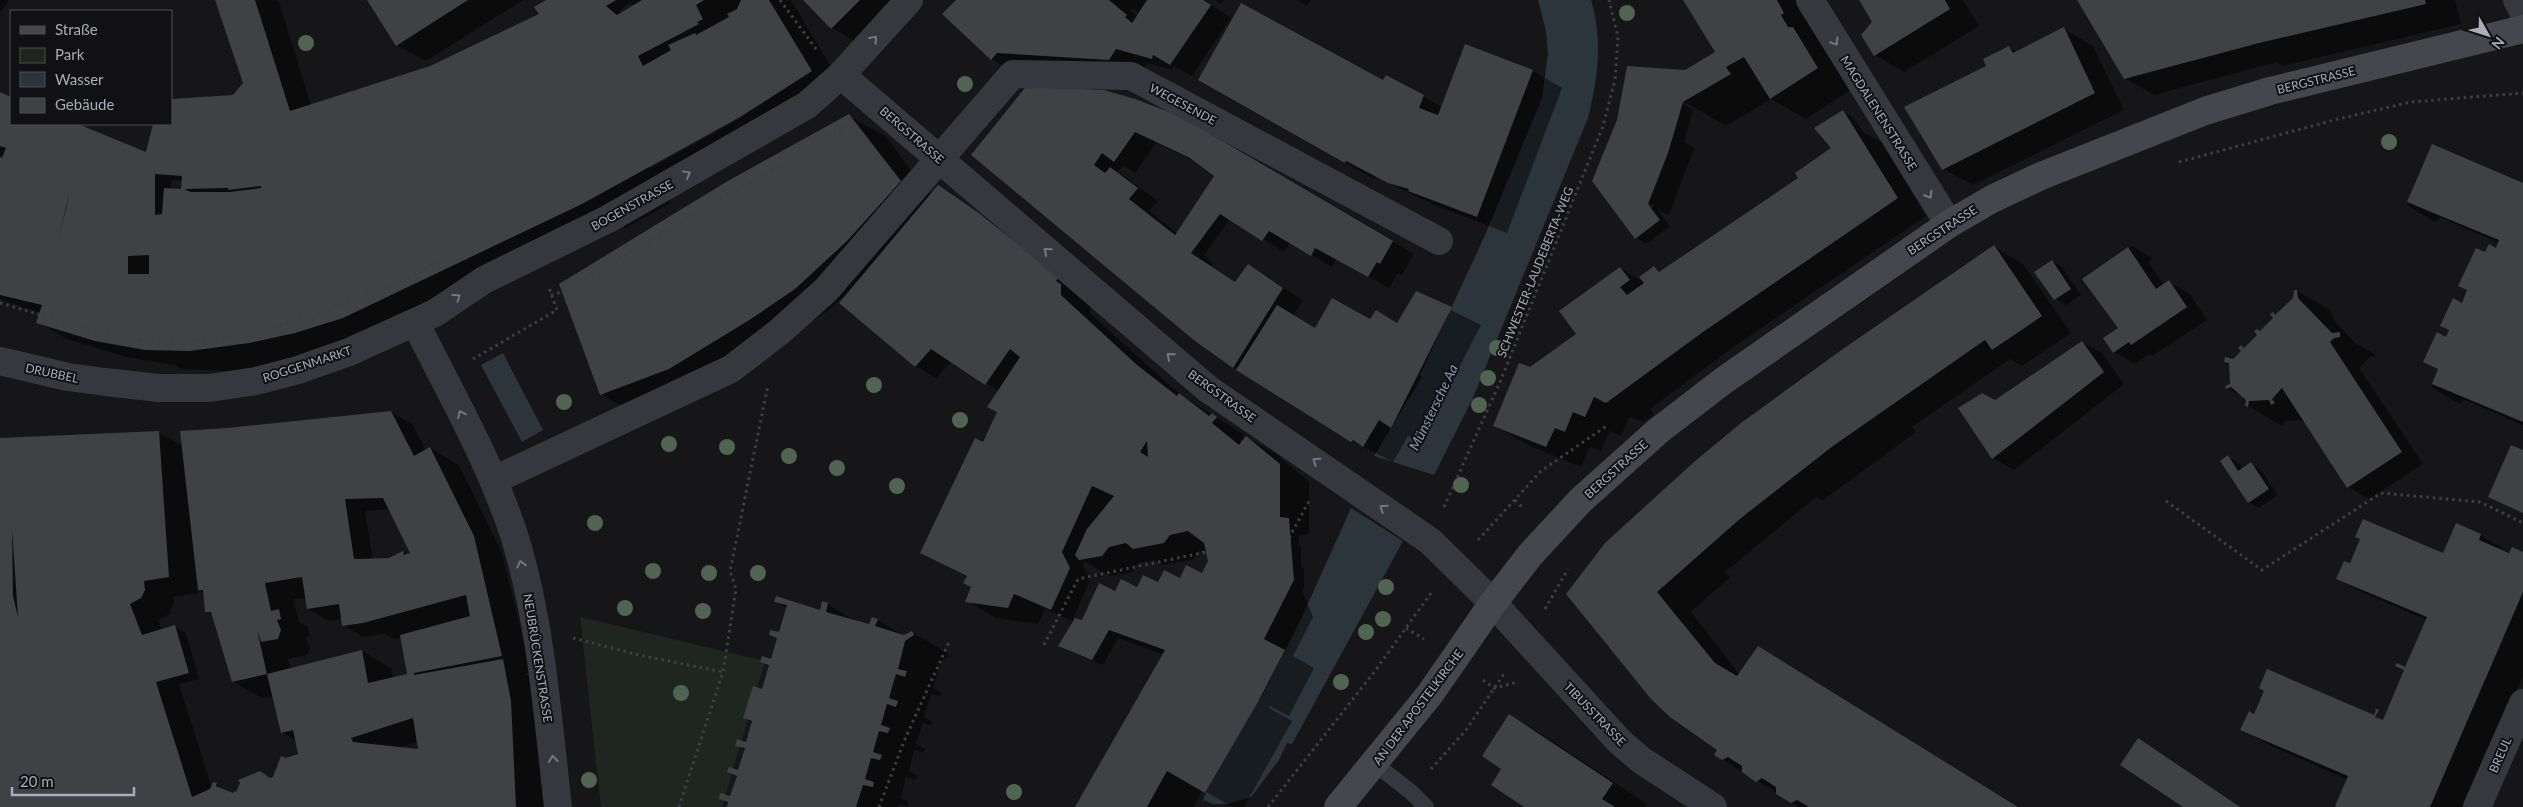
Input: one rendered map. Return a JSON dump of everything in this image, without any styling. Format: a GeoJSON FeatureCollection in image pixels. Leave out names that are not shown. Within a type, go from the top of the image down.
{"type":"FeatureCollection","features":[{"type":"Feature","properties":{"kind":"main road","name":"BERGSTRASSE"},"geometry":{"type":"LineString","coordinates":[[1493,603],[1563,516],[1658,431],[1731,376],[1949,224],[1992,199],[2041,176],[2205,111],[2270,91],[2523,29]]}},
{"type":"Feature","properties":{"kind":"main road","name":"AN DER APOSTELKIRCHE"},"geometry":{"type":"LineString","coordinates":[[1338,807],[1375,764],[1430,694],[1493,603]]}},
{"type":"Feature","properties":{"kind":"street","name":"BOGENSTRASSE"},"geometry":{"type":"LineString","coordinates":[[415,322],[435,312],[484,280],[608,218],[765,131],[807,105],[841,75],[909,0]]}},
{"type":"Feature","properties":{"kind":"street","name":"MAGDALENENSTRASSE"},"geometry":{"type":"LineString","coordinates":[[1810,0],[1949,224]]}},
{"type":"Feature","properties":{"kind":"street"},"geometry":{"type":"LineString","coordinates":[[2517,0],[2523,11]]}},
{"type":"Feature","properties":{"kind":"street","name":"WEGESENDE"},"geometry":{"type":"LineString","coordinates":[[494,480],[731,368],[779,332],[826,290],[1012,74],[1131,76],[1439,241]]}},
{"type":"Feature","properties":{"kind":"street","name":"BERGSTRASSE"},"geometry":{"type":"LineString","coordinates":[[841,75],[1208,389],[1420,534],[1493,603]]}},
{"type":"Feature","properties":{"kind":"street","name":"ROGGENMARKT"},"geometry":{"type":"LineString","coordinates":[[105,382],[159,388],[209,388],[256,381],[298,370],[349,352],[415,322]]}},
{"type":"Feature","properties":{"kind":"street","name":"NEUBRÜCKENSTRASSE"},"geometry":{"type":"LineString","coordinates":[[415,322],[494,480],[515,538],[532,605],[558,807]]}},
{"type":"Feature","properties":{"kind":"street","name":"DRUBBEL"},"geometry":{"type":"LineString","coordinates":[[0,361],[68,377],[105,382]]}},
{"type":"Feature","properties":{"kind":"street","name":"TIBUSSTRASSE"},"geometry":{"type":"LineString","coordinates":[[1493,603],[1619,741],[1641,760],[1714,807]]}},
{"type":"Feature","properties":{"kind":"street","name":"BREUL"},"geometry":{"type":"LineString","coordinates":[[2477,807],[2523,703]]}},
{"type":"Feature","properties":{"kind":"lane"},"geometry":{"type":"LineString","coordinates":[[1375,764],[1411,792],[1426,807]]}},
{"type":"Feature","properties":{"kind":"path"},"geometry":{"type":"LineString","coordinates":[[780,0],[810,43],[841,75]]}},
{"type":"Feature","properties":{"kind":"path","name":"SCHWESTER-LAUDEBERTA-WEG"},"geometry":{"type":"LineString","coordinates":[[1420,534],[1498,387],[1603,126],[1615,80],[1618,37],[1609,0]]}},
{"type":"Feature","properties":{"kind":"path"},"geometry":{"type":"LineString","coordinates":[[2170,165],[2338,119],[2411,102],[2523,93]]}},
{"type":"Feature","properties":{"kind":"path"},"geometry":{"type":"LineString","coordinates":[[821,141],[854,121]]}},
{"type":"Feature","properties":{"kind":"path"},"geometry":{"type":"LineString","coordinates":[[551,295],[562,292],[787,160]]}},
{"type":"Feature","properties":{"kind":"path"},"geometry":{"type":"LineString","coordinates":[[0,303],[97,331],[146,341],[248,334],[292,323],[337,308],[457,254]]}},
{"type":"Feature","properties":{"kind":"path"},"geometry":{"type":"LineString","coordinates":[[484,353],[557,310],[536,255]]}},
{"type":"Feature","properties":{"kind":"path"},"geometry":{"type":"LineString","coordinates":[[679,807],[723,672],[736,589],[730,571],[779,332]]}},
{"type":"Feature","properties":{"kind":"path"},"geometry":{"type":"LineString","coordinates":[[2166,501],[2262,570],[2380,493],[2480,502],[2523,523]]}},
{"type":"Feature","properties":{"kind":"path"},"geometry":{"type":"LineString","coordinates":[[1044,645],[1078,579],[1206,552]]}},
{"type":"Feature","properties":{"kind":"path"},"geometry":{"type":"LineString","coordinates":[[1411,792],[1466,730],[1527,640],[1572,561]]}},
{"type":"Feature","properties":{"kind":"path"},"geometry":{"type":"LineString","coordinates":[[1268,807],[1375,671],[1430,594],[1454,565]]}},
{"type":"Feature","properties":{"kind":"path"},"geometry":{"type":"LineString","coordinates":[[535,628],[640,655],[723,672]]}},
{"type":"Feature","properties":{"kind":"path"},"geometry":{"type":"LineString","coordinates":[[879,807],[905,739],[949,642]]}},
{"type":"Feature","properties":{"kind":"green space"},"geometry":{"type":"Polygon","coordinates":[[[580,617],[765,661],[722,807],[601,807],[580,617]]]}},
{"type":"Feature","properties":{"kind":"water","name":"Münstersche Aa"},"geometry":{"type":"Polygon","coordinates":[[[1538,0],[1591,0],[1597,30],[1597,74],[1588,118],[1472,400],[1434,475],[1429,474],[1398,538],[1403,541],[1292,744],[1287,743],[1257,807],[1201,807],[1206,792],[1258,700],[1260,700],[1301,619],[1351,508],[1353,510],[1379,458],[1374,456],[1422,377],[1420,375],[1486,233],[1542,98],[1548,54],[1546,31],[1538,0]]]}},
{"type":"Feature","properties":{"kind":"water"},"geometry":{"type":"Polygon","coordinates":[[[503,353],[543,430],[522,442],[481,365],[503,353]]]}},
{"type":"Feature","properties":{"kind":"pier"},"geometry":{"type":"Polygon","coordinates":[[[1374,456],[1434,475],[1431,477],[1401,537],[1404,538],[1403,541],[1351,508],[1376,459],[1373,458],[1374,456]]]}},
{"type":"Feature","properties":{"kind":"pier"},"geometry":{"type":"Polygon","coordinates":[[[1282,756],[1258,807],[1201,807],[1204,800],[1213,804],[1228,804],[1251,797],[1282,756]]]}},
{"type":"Feature","properties":{"kind":"building"},"geometry":{"type":"Polygon","coordinates":[[[215,0],[255,0],[290,111],[430,66],[539,14],[534,7],[546,0],[616,0],[606,6],[617,15],[642,0],[704,0],[696,5],[703,19],[697,22],[699,24],[638,56],[643,66],[671,50],[668,45],[695,33],[696,35],[729,17],[727,14],[737,9],[741,0],[769,0],[812,71],[740,117],[582,204],[343,318],[295,333],[249,343],[190,351],[145,350],[95,341],[36,323],[42,305],[0,295],[0,157],[2,158],[6,148],[0,146],[0,92],[10,97],[10,125],[80,125],[146,152],[153,125],[172,125],[172,99],[233,95],[243,83],[215,0]],[[155,174],[155,215],[162,214],[164,188],[181,189],[182,176],[155,174]],[[261,186],[228,190],[228,188],[184,189],[191,192],[230,192],[261,188],[261,186]],[[149,255],[128,256],[128,274],[149,274],[149,255]]]}},
{"type":"Feature","properties":{"kind":"building"},"geometry":{"type":"Polygon","coordinates":[[[367,0],[468,0],[396,46],[367,0]]]}},
{"type":"Feature","properties":{"kind":"building"},"geometry":{"type":"Polygon","coordinates":[[[803,0],[860,0],[831,29],[803,0]]]}},
{"type":"Feature","properties":{"kind":"building"},"geometry":{"type":"Polygon","coordinates":[[[956,0],[1109,0],[1127,15],[1125,17],[1132,23],[1147,0],[1203,0],[1211,5],[1170,65],[1153,55],[1152,59],[1116,49],[1109,60],[997,53],[991,60],[942,14],[956,0]]]}},
{"type":"Feature","properties":{"kind":"building"},"geometry":{"type":"Polygon","coordinates":[[[1683,0],[1777,0],[1784,13],[1781,15],[1788,27],[1793,27],[1818,68],[1770,99],[1744,57],[1726,67],[1731,74],[1683,102],[1668,153],[1648,204],[1660,220],[1635,239],[1592,181],[1617,120],[1627,66],[1685,70],[1715,52],[1683,0]]]}},
{"type":"Feature","properties":{"kind":"building"},"geometry":{"type":"Polygon","coordinates":[[[1859,0],[1945,0],[1950,9],[1874,56],[1861,35],[1872,22],[1859,0]]]}},
{"type":"Feature","properties":{"kind":"building"},"geometry":{"type":"Polygon","coordinates":[[[2077,0],[2425,0],[2426,4],[2259,43],[2124,79],[2077,0]]]}},
{"type":"Feature","properties":{"kind":"building"},"geometry":{"type":"Polygon","coordinates":[[[1241,3],[1383,80],[1386,75],[1424,95],[1419,108],[1438,115],[1465,44],[1533,70],[1477,217],[1408,191],[1409,189],[1388,183],[1346,161],[1345,163],[1198,80],[1241,3]]]}},
{"type":"Feature","properties":{"kind":"building"},"geometry":{"type":"Polygon","coordinates":[[[2064,27],[2095,93],[1942,170],[1904,107],[1986,66],[1983,59],[2009,46],[2013,53],[2064,27]]]}},
{"type":"Feature","properties":{"kind":"building"},"geometry":{"type":"Polygon","coordinates":[[[1028,84],[1033,87],[1104,90],[1135,99],[1180,116],[1393,241],[1380,264],[1377,262],[1368,277],[1315,248],[1311,256],[1269,231],[1262,241],[1220,214],[1191,253],[1235,282],[1248,264],[1283,288],[1233,368],[1195,341],[971,155],[1028,84]],[[1135,132],[1114,162],[1102,153],[1094,165],[1105,173],[1110,167],[1138,188],[1129,199],[1175,235],[1214,176],[1190,158],[1135,132]]]}},
{"type":"Feature","properties":{"kind":"building"},"geometry":{"type":"Polygon","coordinates":[[[1843,110],[1898,198],[1703,332],[1606,403],[1594,397],[1585,417],[1573,412],[1565,432],[1555,428],[1546,447],[1493,426],[1519,363],[1530,367],[1576,334],[1559,311],[1620,267],[1630,280],[1620,287],[1627,295],[1644,283],[1639,277],[1654,266],[1659,272],[1798,178],[1795,173],[1831,148],[1814,128],[1843,110]]]}},
{"type":"Feature","properties":{"kind":"building"},"geometry":{"type":"Polygon","coordinates":[[[849,114],[901,181],[847,241],[795,289],[751,319],[669,369],[600,395],[559,284],[726,182],[849,114]]]}},
{"type":"Feature","properties":{"kind":"building"},"geometry":{"type":"Polygon","coordinates":[[[2432,144],[2523,183],[2523,422],[2432,384],[2438,369],[2423,362],[2437,332],[2446,337],[2449,330],[2440,326],[2453,298],[2462,303],[2467,290],[2458,286],[2476,248],[2485,252],[2489,244],[2496,248],[2499,240],[2407,202],[2432,144]]]}},
{"type":"Feature","properties":{"kind":"building"},"geometry":{"type":"Polygon","coordinates":[[[938,185],[979,213],[1059,277],[1056,281],[1061,284],[1061,295],[1137,365],[1177,396],[1179,393],[1209,416],[1212,413],[1217,417],[1212,423],[1239,445],[1246,436],[1280,464],[1280,517],[1289,518],[1294,580],[1264,639],[1285,650],[1259,700],[1205,793],[1167,771],[1147,807],[1075,807],[1165,650],[1109,630],[1092,660],[1058,646],[1075,618],[1082,620],[1099,583],[1115,591],[1121,579],[1137,587],[1143,575],[1158,582],[1164,570],[1180,578],[1186,565],[1202,573],[1208,561],[1204,543],[1188,531],[1170,535],[1164,543],[1133,549],[1126,543],[1109,547],[1102,556],[1079,560],[1075,555],[1087,529],[1114,496],[1092,486],[1062,552],[1070,568],[1051,610],[1014,594],[1008,608],[965,602],[971,587],[963,583],[967,576],[920,553],[975,438],[983,442],[997,412],[987,407],[1020,357],[1010,349],[985,385],[931,349],[915,367],[839,303],[938,185]],[[1147,441],[1140,452],[1148,457],[1147,441]]]}},
{"type":"Feature","properties":{"kind":"building"},"geometry":{"type":"Polygon","coordinates":[[[1994,245],[2042,316],[1992,350],[1985,340],[1833,446],[1741,518],[1657,592],[1715,663],[1737,676],[1758,646],[2018,807],[1809,807],[1797,800],[1791,803],[1776,794],[1776,787],[1762,778],[1756,782],[1742,772],[1742,766],[1728,757],[1722,760],[1714,755],[1717,750],[1670,717],[1651,699],[1566,594],[1605,543],[1694,462],[1741,423],[1840,351],[1994,245]]]}},
{"type":"Feature","properties":{"kind":"building"},"geometry":{"type":"Polygon","coordinates":[[[2128,247],[2156,289],[2169,280],[2187,307],[2131,345],[2129,342],[2113,353],[2103,338],[2118,328],[2082,279],[2128,247]]]}},
{"type":"Feature","properties":{"kind":"building"},"geometry":{"type":"Polygon","coordinates":[[[2052,260],[2071,289],[2054,300],[2034,272],[2052,260]]]}},
{"type":"Feature","properties":{"kind":"building"},"geometry":{"type":"Polygon","coordinates":[[[2294,290],[2297,290],[2298,298],[2332,333],[2340,332],[2340,337],[2334,338],[2330,342],[2402,452],[2347,488],[2282,388],[2272,399],[2275,403],[2271,405],[2269,400],[2249,401],[2248,407],[2245,406],[2246,400],[2231,387],[2226,389],[2225,386],[2230,384],[2229,363],[2224,362],[2225,357],[2233,359],[2241,351],[2238,348],[2241,345],[2244,348],[2257,335],[2254,331],[2257,329],[2260,331],[2273,318],[2270,314],[2273,312],[2275,315],[2293,298],[2294,290]]]}},
{"type":"Feature","properties":{"kind":"building"},"geometry":{"type":"Polygon","coordinates":[[[1416,291],[1452,307],[1391,428],[1379,420],[1363,447],[1353,440],[1351,442],[1236,370],[1277,305],[1315,328],[1332,298],[1370,319],[1376,310],[1397,323],[1416,291]]]}},
{"type":"Feature","properties":{"kind":"building"},"geometry":{"type":"Polygon","coordinates":[[[2082,341],[2104,372],[1992,459],[1958,408],[1982,393],[1995,400],[2082,341]]]}},
{"type":"Feature","properties":{"kind":"building"},"geometry":{"type":"Polygon","coordinates":[[[391,411],[414,456],[430,447],[474,536],[502,656],[414,673],[414,675],[503,659],[511,701],[516,807],[0,807],[0,438],[159,431],[169,577],[144,581],[145,590],[141,598],[130,604],[142,635],[175,625],[189,673],[156,682],[192,797],[210,789],[213,782],[217,783],[216,786],[233,793],[234,791],[236,792],[240,783],[238,780],[260,771],[270,778],[273,777],[281,756],[286,758],[298,754],[293,730],[281,733],[267,674],[232,682],[211,612],[205,612],[203,590],[198,590],[180,431],[391,411]],[[383,498],[345,499],[354,559],[389,558],[403,551],[404,555],[410,553],[383,498]],[[12,529],[13,596],[18,617],[12,529]],[[302,577],[265,583],[271,611],[279,609],[281,619],[277,620],[281,630],[278,639],[261,642],[257,630],[267,674],[362,650],[368,683],[407,674],[400,635],[470,616],[466,595],[363,623],[342,626],[339,604],[307,609],[302,577]],[[413,718],[351,738],[353,742],[418,749],[413,718]]]}},
{"type":"Feature","properties":{"kind":"building"},"geometry":{"type":"Polygon","coordinates":[[[2511,445],[2523,450],[2523,513],[2488,497],[2511,445]]]}},
{"type":"Feature","properties":{"kind":"building"},"geometry":{"type":"Polygon","coordinates":[[[2228,455],[2238,471],[2251,462],[2269,489],[2248,503],[2220,461],[2228,455]]]}},
{"type":"Feature","properties":{"kind":"building"},"geometry":{"type":"Polygon","coordinates":[[[2363,519],[2443,553],[2456,523],[2481,534],[2479,540],[2509,553],[2512,547],[2523,552],[2523,592],[2430,807],[2337,807],[2335,806],[2348,776],[2240,730],[2249,711],[2254,714],[2264,691],[2259,688],[2267,669],[2374,715],[2376,710],[2374,708],[2379,710],[2375,717],[2383,720],[2404,670],[2395,666],[2397,663],[2405,667],[2427,617],[2336,579],[2344,561],[2350,563],[2360,539],[2355,537],[2363,519]]]}},
{"type":"Feature","properties":{"kind":"building"},"geometry":{"type":"Polygon","coordinates":[[[776,596],[820,610],[822,601],[828,603],[826,612],[869,624],[872,617],[878,619],[875,626],[904,635],[912,631],[914,635],[905,641],[898,669],[907,671],[905,677],[896,674],[889,698],[898,701],[896,707],[887,704],[881,725],[890,728],[888,733],[879,731],[873,752],[882,755],[880,760],[871,758],[865,779],[874,782],[873,787],[863,785],[856,807],[727,807],[728,802],[719,799],[720,793],[730,796],[737,776],[727,772],[729,767],[738,770],[745,748],[735,746],[737,739],[746,742],[752,721],[743,718],[753,686],[762,689],[769,665],[760,662],[762,656],[771,659],[777,638],[769,635],[770,630],[779,632],[787,605],[774,602],[776,596]]]}},
{"type":"Feature","properties":{"kind":"building"},"geometry":{"type":"Polygon","coordinates":[[[1509,714],[1613,783],[1602,799],[1615,807],[1524,807],[1491,785],[1501,769],[1482,756],[1509,714]]]}},
{"type":"Feature","properties":{"kind":"building"},"geometry":{"type":"Polygon","coordinates":[[[2138,738],[2240,807],[2183,807],[2120,765],[2138,738]]]}}]}
